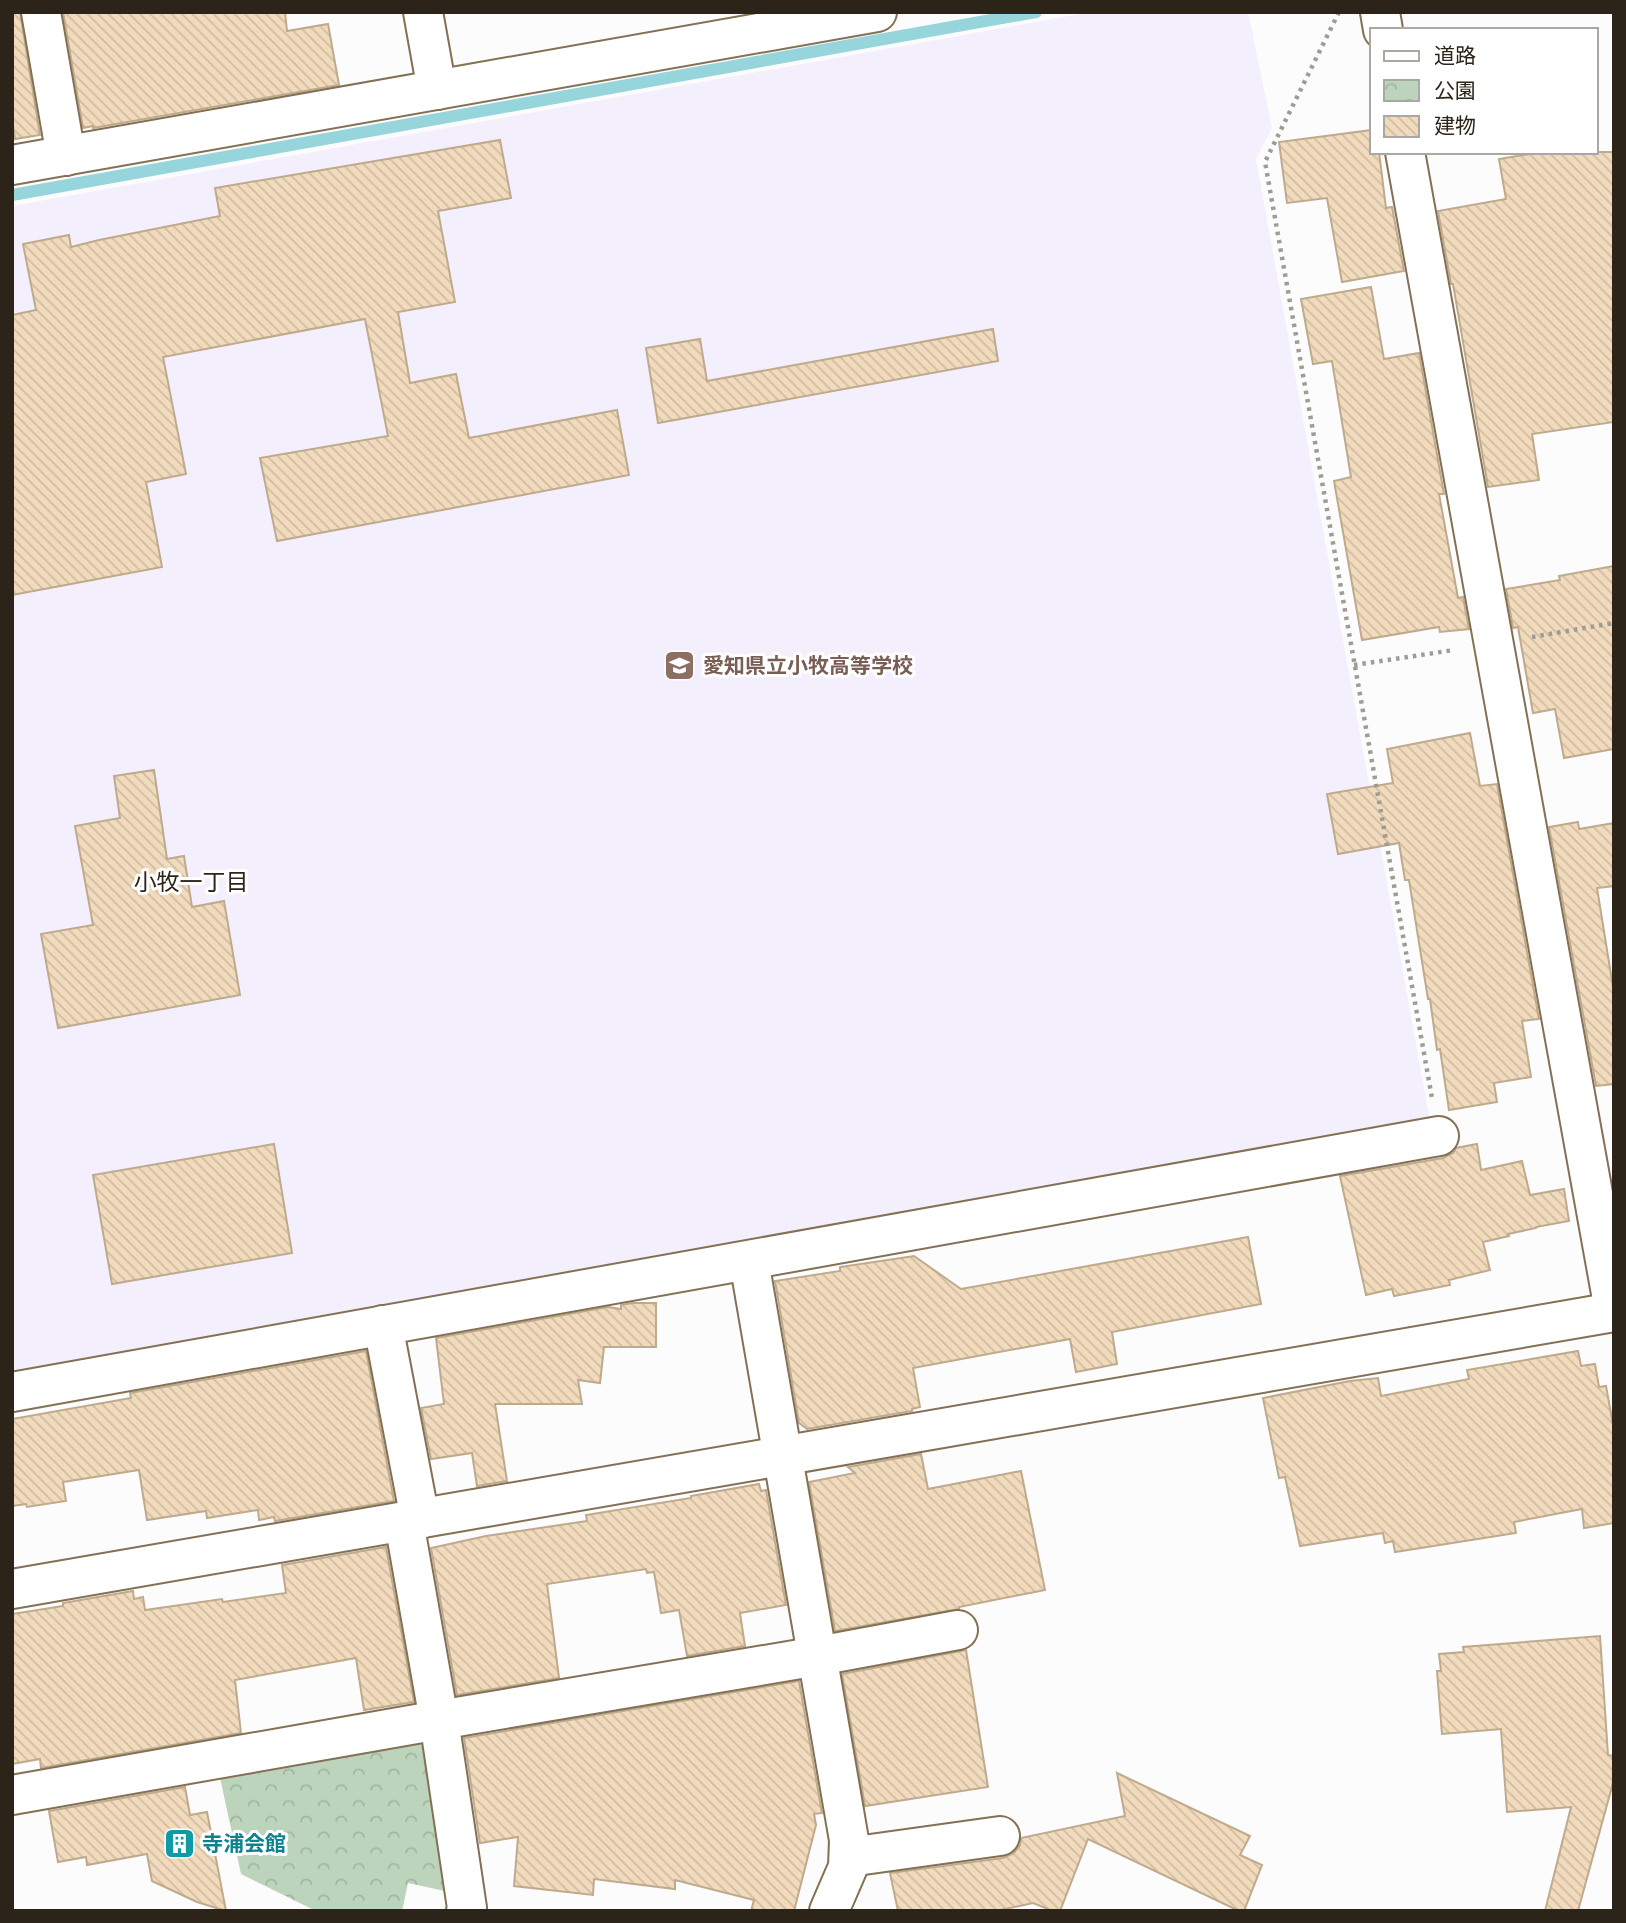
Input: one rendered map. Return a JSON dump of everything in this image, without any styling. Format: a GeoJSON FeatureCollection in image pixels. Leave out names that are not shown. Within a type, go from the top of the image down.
{"type":"FeatureCollection","features":[{"type":"Feature","properties":{"kind":"street"},"geometry":{"type":"LineString","coordinates":[[41,12],[66,156]]}},
{"type":"Feature","properties":{"kind":"street"},"geometry":{"type":"LineString","coordinates":[[423,12],[437,90]]}},
{"type":"Feature","properties":{"kind":"street"},"geometry":{"type":"LineString","coordinates":[[12,165],[437,90],[729,25],[877,12]]}},
{"type":"Feature","properties":{"kind":"street"},"geometry":{"type":"LineString","coordinates":[[12,1590],[1614,1311],[1405,154]]}},
{"type":"Feature","properties":{"kind":"street"},"geometry":{"type":"LineString","coordinates":[[12,1392],[1439,1136]]}},
{"type":"Feature","properties":{"kind":"street"},"geometry":{"type":"LineString","coordinates":[[749,1261],[849,1840],[848,1867],[829,1911]]}},
{"type":"Feature","properties":{"kind":"street"},"geometry":{"type":"LineString","coordinates":[[383,1325],[469,1910]]}},
{"type":"Feature","properties":{"kind":"street"},"geometry":{"type":"LineString","coordinates":[[12,1795],[958,1630]]}},
{"type":"Feature","properties":{"kind":"street"},"geometry":{"type":"LineString","coordinates":[[849,1857],[1000,1836]]}},
{"type":"Feature","properties":{"kind":"path"},"geometry":{"type":"LineString","coordinates":[[1339,12],[1265,162],[1439,1136]]}},
{"type":"Feature","properties":{"kind":"shaded area","name":"愛知県立小牧高等学校"},"geometry":{"type":"Polygon","coordinates":[[[1091,12],[1248,12],[1272,128],[1256,159],[1431,1127],[12,1378],[12,206],[1091,12]]]}},
{"type":"Feature","properties":{"kind":"green space"},"geometry":{"type":"Polygon","coordinates":[[[418,1742],[430,1752],[454,1893],[408,1883],[402,1911],[316,1911],[241,1874],[220,1778],[418,1742]]]}},
{"type":"Feature","properties":{"kind":"building"},"geometry":{"type":"Polygon","coordinates":[[[12,12],[20,12],[40,135],[15,139],[12,119],[12,12]]]}},
{"type":"Feature","properties":{"kind":"building"},"geometry":{"type":"Polygon","coordinates":[[[63,12],[285,12],[287,31],[328,24],[339,85],[83,128],[63,12]]]}},
{"type":"Feature","properties":{"kind":"building"},"geometry":{"type":"Polygon","coordinates":[[[1370,130],[1370,154],[1379,154],[1386,208],[1392,207],[1404,271],[1342,282],[1327,198],[1287,203],[1279,142],[1370,130]]]}},
{"type":"Feature","properties":{"kind":"building"},"geometry":{"type":"Polygon","coordinates":[[[500,140],[511,198],[438,211],[455,302],[398,312],[410,383],[456,374],[469,438],[617,410],[629,475],[277,541],[260,458],[388,436],[365,319],[163,357],[186,474],[146,482],[162,567],[12,595],[12,315],[36,310],[23,244],[69,235],[71,247],[220,216],[215,188],[500,140]]]}},
{"type":"Feature","properties":{"kind":"building"},"geometry":{"type":"Polygon","coordinates":[[[1614,152],[1614,422],[1532,434],[1539,480],[1488,487],[1438,211],[1506,199],[1499,159],[1530,154],[1614,152]]]}},
{"type":"Feature","properties":{"kind":"building"},"geometry":{"type":"Polygon","coordinates":[[[1371,287],[1384,359],[1419,353],[1444,494],[1439,494],[1458,598],[1463,597],[1469,629],[1440,632],[1439,627],[1362,640],[1334,481],[1351,477],[1332,361],[1313,364],[1301,299],[1371,287]]]}},
{"type":"Feature","properties":{"kind":"building"},"geometry":{"type":"Polygon","coordinates":[[[993,329],[998,361],[658,423],[646,348],[700,339],[707,381],[993,329]]]}},
{"type":"Feature","properties":{"kind":"building"},"geometry":{"type":"Polygon","coordinates":[[[1614,566],[1614,749],[1564,758],[1555,709],[1533,713],[1518,627],[1513,628],[1506,589],[1560,580],[1559,576],[1614,566]]]}},
{"type":"Feature","properties":{"kind":"building"},"geometry":{"type":"Polygon","coordinates":[[[1470,733],[1480,786],[1497,784],[1539,1019],[1522,1021],[1531,1077],[1494,1083],[1497,1102],[1449,1110],[1409,880],[1405,880],[1399,843],[1338,854],[1327,794],[1393,783],[1387,749],[1470,733]]]}},
{"type":"Feature","properties":{"kind":"building"},"geometry":{"type":"Polygon","coordinates":[[[154,770],[167,859],[184,856],[192,907],[224,901],[240,995],[58,1028],[41,934],[93,925],[75,826],[120,818],[114,776],[154,770]]]}},
{"type":"Feature","properties":{"kind":"building"},"geometry":{"type":"Polygon","coordinates":[[[1578,822],[1579,829],[1614,823],[1614,886],[1597,888],[1614,993],[1614,1084],[1596,1086],[1549,827],[1578,822]]]}},
{"type":"Feature","properties":{"kind":"building"},"geometry":{"type":"Polygon","coordinates":[[[274,1144],[292,1253],[112,1284],[93,1175],[274,1144]]]}},
{"type":"Feature","properties":{"kind":"building"},"geometry":{"type":"Polygon","coordinates":[[[1477,1144],[1481,1170],[1522,1161],[1530,1195],[1564,1189],[1569,1221],[1483,1242],[1490,1270],[1449,1280],[1450,1285],[1394,1296],[1392,1289],[1366,1295],[1340,1176],[1443,1158],[1453,1153],[1456,1148],[1477,1144]]]}},
{"type":"Feature","properties":{"kind":"building"},"geometry":{"type":"Polygon","coordinates":[[[1248,1237],[1261,1304],[1112,1332],[1117,1364],[1076,1372],[1070,1339],[913,1368],[920,1407],[912,1411],[807,1429],[799,1423],[775,1281],[840,1271],[840,1267],[914,1256],[961,1289],[1248,1237]]]}},
{"type":"Feature","properties":{"kind":"building"},"geometry":{"type":"Polygon","coordinates":[[[656,1303],[656,1347],[604,1347],[600,1383],[578,1380],[582,1404],[495,1404],[507,1481],[477,1486],[472,1453],[431,1459],[421,1408],[444,1404],[436,1338],[608,1307],[621,1309],[621,1305],[656,1303]]]}},
{"type":"Feature","properties":{"kind":"building"},"geometry":{"type":"Polygon","coordinates":[[[366,1351],[394,1501],[275,1521],[274,1517],[259,1520],[258,1510],[207,1518],[206,1511],[147,1520],[139,1470],[63,1482],[66,1501],[27,1507],[26,1504],[12,1506],[12,1419],[131,1398],[130,1393],[366,1351]]]}},
{"type":"Feature","properties":{"kind":"building"},"geometry":{"type":"Polygon","coordinates":[[[1578,1351],[1581,1366],[1595,1364],[1599,1387],[1606,1386],[1614,1430],[1614,1523],[1584,1528],[1582,1509],[1514,1522],[1516,1533],[1395,1552],[1393,1541],[1385,1543],[1383,1533],[1300,1546],[1285,1477],[1279,1478],[1263,1398],[1378,1378],[1381,1396],[1469,1379],[1467,1370],[1578,1351]]]}},
{"type":"Feature","properties":{"kind":"building"},"geometry":{"type":"Polygon","coordinates":[[[921,1454],[928,1489],[1021,1471],[1045,1590],[959,1609],[835,1631],[809,1482],[855,1473],[848,1467],[921,1454]]]}},
{"type":"Feature","properties":{"kind":"building"},"geometry":{"type":"Polygon","coordinates":[[[759,1484],[761,1491],[766,1490],[786,1605],[740,1613],[745,1646],[687,1656],[679,1610],[661,1613],[654,1572],[647,1573],[646,1569],[547,1584],[559,1678],[457,1695],[431,1548],[486,1536],[587,1521],[586,1515],[759,1484]]]}},
{"type":"Feature","properties":{"kind":"building"},"geometry":{"type":"Polygon","coordinates":[[[386,1547],[414,1702],[364,1710],[356,1658],[235,1680],[241,1733],[41,1768],[40,1759],[12,1764],[12,1614],[133,1591],[134,1599],[143,1597],[145,1610],[286,1593],[282,1565],[386,1547]]]}},
{"type":"Feature","properties":{"kind":"building"},"geometry":{"type":"Polygon","coordinates":[[[1600,1636],[1608,1755],[1614,1756],[1614,1779],[1578,1911],[1545,1911],[1571,1807],[1507,1812],[1501,1729],[1442,1734],[1437,1671],[1441,1671],[1439,1654],[1464,1652],[1463,1647],[1600,1636]]]}},
{"type":"Feature","properties":{"kind":"building"},"geometry":{"type":"Polygon","coordinates":[[[966,1650],[988,1787],[865,1806],[842,1674],[966,1650]]]}},
{"type":"Feature","properties":{"kind":"building"},"geometry":{"type":"Polygon","coordinates":[[[799,1681],[822,1813],[814,1814],[816,1825],[794,1911],[751,1911],[754,1900],[675,1880],[675,1889],[594,1879],[593,1895],[514,1886],[518,1837],[480,1843],[464,1738],[799,1681]]]}},
{"type":"Feature","properties":{"kind":"building"},"geometry":{"type":"Polygon","coordinates":[[[1117,1773],[1250,1836],[1240,1855],[1262,1865],[1244,1911],[1088,1839],[1060,1911],[1033,1903],[996,1911],[898,1911],[890,1873],[1003,1858],[1014,1853],[1021,1838],[1125,1816],[1117,1773]]]}},
{"type":"Feature","properties":{"kind":"building"},"geometry":{"type":"Polygon","coordinates":[[[185,1787],[190,1815],[207,1812],[226,1911],[197,1902],[152,1881],[147,1854],[87,1865],[86,1857],[58,1862],[49,1811],[185,1787]]]}},
{"type":"Feature","properties":{"kind":"waterway"},"geometry":{"type":"LineString","coordinates":[[12,195],[1036,12]]}},
{"type":"Feature","properties":{"kind":"place","name":"愛知県立小牧高等学校"},"geometry":{"type":"Point","coordinates":[680,666]}},
{"type":"Feature","properties":{"kind":"place","name":"寺浦会館"},"geometry":{"type":"Point","coordinates":[179,1844]}},
{"type":"Feature","properties":{"kind":"district","name":"小牧一丁目"},"geometry":{"type":"Point","coordinates":[191,882]}}]}
